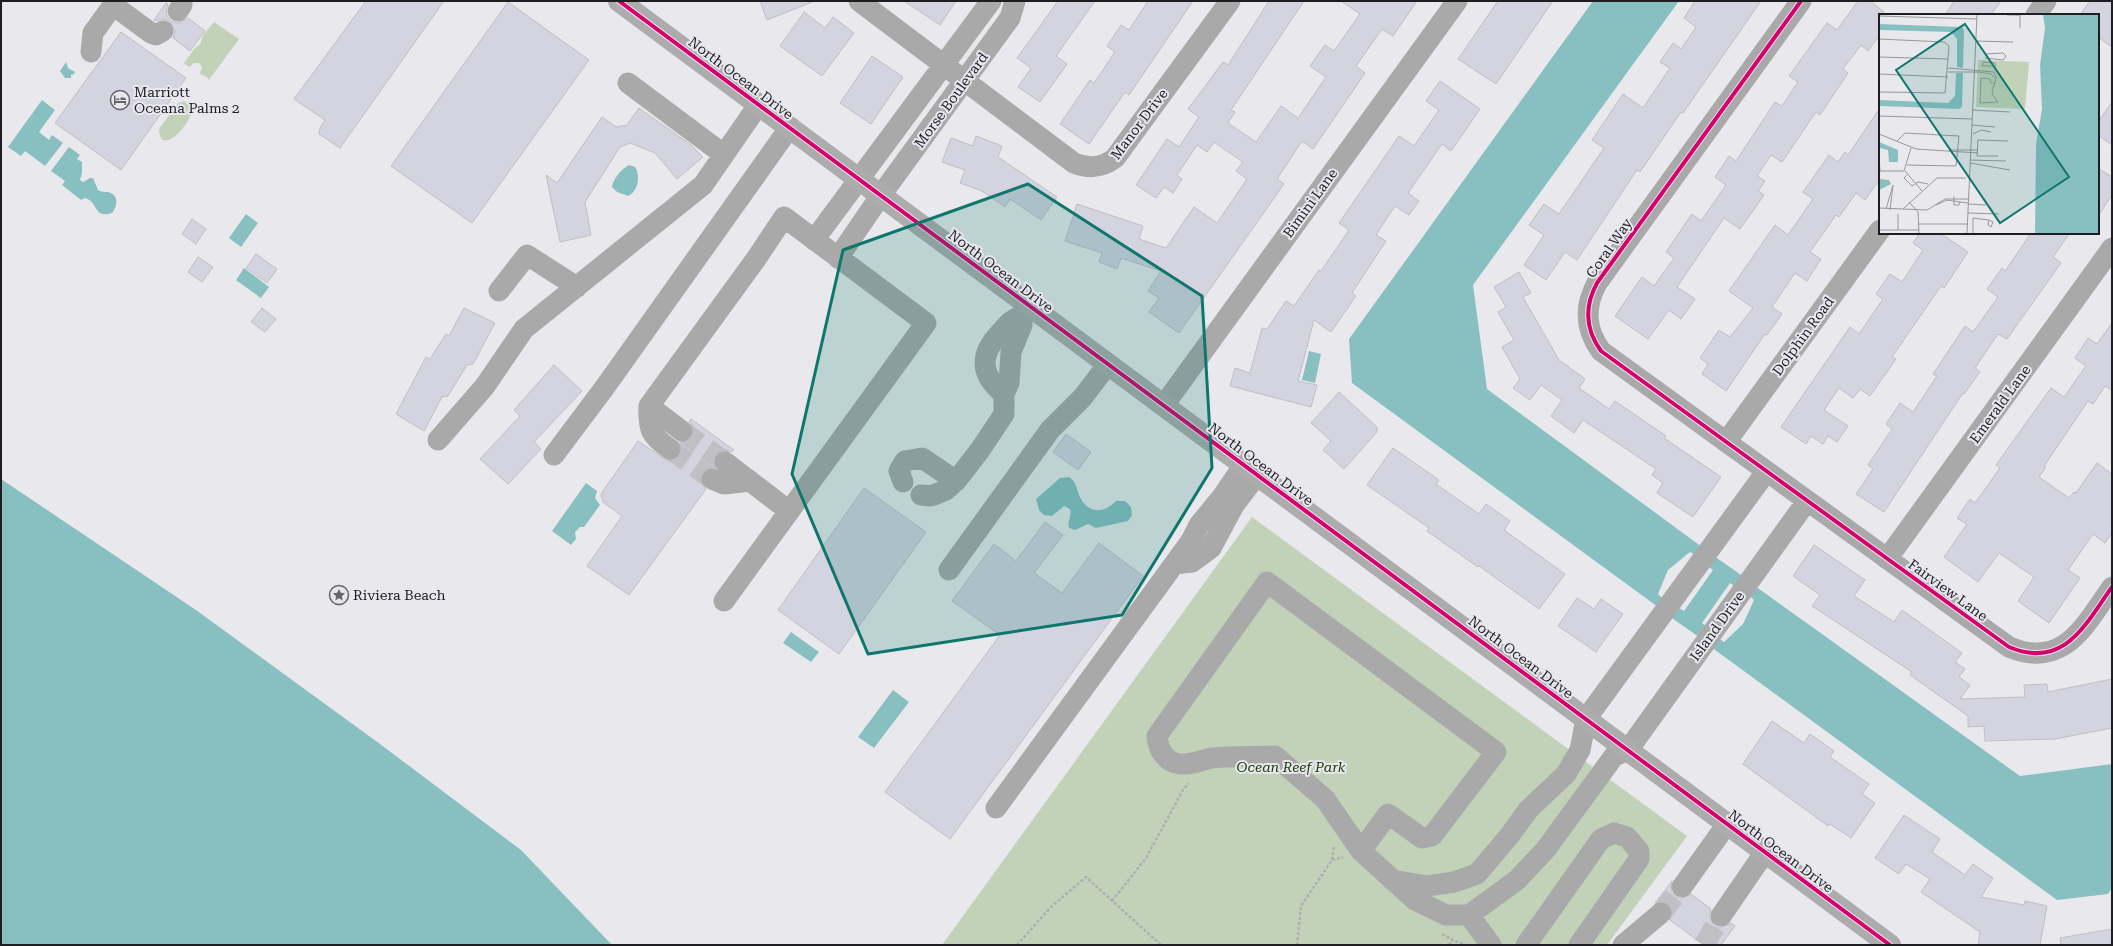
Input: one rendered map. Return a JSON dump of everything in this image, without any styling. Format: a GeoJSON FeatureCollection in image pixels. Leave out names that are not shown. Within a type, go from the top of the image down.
{"type":"FeatureCollection","features":[{"type":"Feature","properties":{"kind":"main road","name":"North Ocean Drive"},"geometry":{"type":"LineString","coordinates":[[620,1],[881,195],[1025,311],[1108,364],[1164,405],[1765,852],[1880,942]]}},
{"type":"Feature","properties":{"kind":"street","name":"Manor Drive"},"geometry":{"type":"LineString","coordinates":[[859,1],[1074,163],[1085,168],[1106,166],[1116,158],[1230,1]]}},
{"type":"Feature","properties":{"kind":"street","name":"Morse Boulevard"},"geometry":{"type":"LineString","coordinates":[[814,240],[860,180],[991,1]]}},
{"type":"Feature","properties":{"kind":"street","name":"Morse Boulevard"},"geometry":{"type":"LineString","coordinates":[[838,258],[881,195],[1010,18],[1015,1]]}},
{"type":"Feature","properties":{"kind":"street","name":"Bimini Lane"},"geometry":{"type":"LineString","coordinates":[[1164,405],[1457,1]]}},
{"type":"Feature","properties":{"kind":"street","name":"Coral Way"},"geometry":{"type":"LineString","coordinates":[[1766,472],[1601,351],[1594,341],[1589,329],[1587,317],[1591,294],[1597,283],[1801,1]]}},
{"type":"Feature","properties":{"kind":"street"},"geometry":{"type":"LineString","coordinates":[[2037,14],[2046,1]]}},
{"type":"Feature","properties":{"kind":"street"},"geometry":{"type":"LineString","coordinates":[[91,52],[93,33],[115,3],[151,33],[156,35],[163,31]]}},
{"type":"Feature","properties":{"kind":"street"},"geometry":{"type":"LineString","coordinates":[[628,83],[723,154]]}},
{"type":"Feature","properties":{"kind":"street"},"geometry":{"type":"LineString","coordinates":[[438,440],[485,386],[524,329],[703,184],[758,104]]}},
{"type":"Feature","properties":{"kind":"street"},"geometry":{"type":"LineString","coordinates":[[554,455],[605,387],[790,127]]}},
{"type":"Feature","properties":{"kind":"street"},"geometry":{"type":"LineString","coordinates":[[670,449],[652,434],[648,421],[649,406],[756,259],[784,217],[926,323],[724,601]]}},
{"type":"Feature","properties":{"kind":"street","name":"Dolphin Road"},"geometry":{"type":"LineString","coordinates":[[1726,442],[1879,231]]}},
{"type":"Feature","properties":{"kind":"street","name":"Emerald Lane"},"geometry":{"type":"LineString","coordinates":[[1887,559],[2112,248]]}},
{"type":"Feature","properties":{"kind":"street"},"geometry":{"type":"LineString","coordinates":[[499,291],[527,255],[577,286]]}},
{"type":"Feature","properties":{"kind":"street"},"geometry":{"type":"LineString","coordinates":[[1004,394],[994,386],[986,372],[985,357],[993,340],[1013,318],[1025,311]]}},
{"type":"Feature","properties":{"kind":"street"},"geometry":{"type":"LineString","coordinates":[[921,495],[931,496],[946,490],[956,481],[980,450],[1004,414],[1004,394],[1009,383],[1011,352],[1022,325],[1025,311]]}},
{"type":"Feature","properties":{"kind":"street"},"geometry":{"type":"LineString","coordinates":[[988,351],[1011,352]]}},
{"type":"Feature","properties":{"kind":"street"},"geometry":{"type":"LineString","coordinates":[[949,570],[1050,430],[1083,397],[1108,364]]}},
{"type":"Feature","properties":{"kind":"street"},"geometry":{"type":"LineString","coordinates":[[649,406],[682,431]]}},
{"type":"Feature","properties":{"kind":"street"},"geometry":{"type":"LineString","coordinates":[[904,482],[899,471],[905,461],[922,458],[956,481]]}},
{"type":"Feature","properties":{"kind":"street"},"geometry":{"type":"LineString","coordinates":[[725,462],[789,511]]}},
{"type":"Feature","properties":{"kind":"street"},"geometry":{"type":"LineString","coordinates":[[996,808],[1191,541],[1199,525],[1222,497],[1251,470]]}},
{"type":"Feature","properties":{"kind":"street"},"geometry":{"type":"LineString","coordinates":[[1392,880],[1427,886],[1454,882],[1477,874],[1510,835],[1528,810],[1566,774],[1580,750],[1586,719],[1766,472]]}},
{"type":"Feature","properties":{"kind":"street","name":"Fairview Lane"},"geometry":{"type":"LineString","coordinates":[[1766,472],[2009,647],[2033,654],[2046,653],[2059,649],[2070,642],[2112,587]]}},
{"type":"Feature","properties":{"kind":"street"},"geometry":{"type":"LineString","coordinates":[[712,479],[724,484],[750,481]]}},
{"type":"Feature","properties":{"kind":"street","name":"Island Drive"},"geometry":{"type":"LineString","coordinates":[[1628,750],[1807,501]]}},
{"type":"Feature","properties":{"kind":"street"},"geometry":{"type":"LineString","coordinates":[[1361,851],[1388,814],[1422,838],[1432,836],[1496,752],[1267,582],[1157,736],[1158,745],[1166,758],[1180,764],[1212,758],[1275,756],[1325,799],[1361,851],[1392,880],[1415,900],[1446,915],[1469,915],[1517,880],[1546,849],[1614,756],[1628,750]]}},
{"type":"Feature","properties":{"kind":"street"},"geometry":{"type":"LineString","coordinates":[[1682,887],[1727,824]]}},
{"type":"Feature","properties":{"kind":"street"},"geometry":{"type":"LineString","coordinates":[[1526,945],[1601,839],[1614,833],[1627,837],[1639,851],[1639,859],[1579,945]]}},
{"type":"Feature","properties":{"kind":"street"},"geometry":{"type":"LineString","coordinates":[[1721,916],[1765,852]]}},
{"type":"Feature","properties":{"kind":"street"},"geometry":{"type":"LineString","coordinates":[[1623,945],[1661,913]]}},
{"type":"Feature","properties":{"kind":"street"},"geometry":{"type":"LineString","coordinates":[[1469,915],[1491,945]]}},
{"type":"Feature","properties":{"kind":"path"},"geometry":{"type":"LineString","coordinates":[[1112,901],[1146,858],[1183,790],[1192,780]]}},
{"type":"Feature","properties":{"kind":"path"},"geometry":{"type":"LineString","coordinates":[[1297,945],[1301,906],[1332,860],[1361,851]]}},
{"type":"Feature","properties":{"kind":"path"},"geometry":{"type":"LineString","coordinates":[[1017,945],[1051,907],[1086,877],[1161,945]]}},
{"type":"Feature","properties":{"kind":"path"},"geometry":{"type":"LineString","coordinates":[[1450,945],[1453,940]]}},
{"type":"Feature","properties":{"kind":"highlighted area"},"geometry":{"type":"Polygon","coordinates":[[[1028,184],[1202,296],[1212,468],[1122,615],[868,654],[792,474],[843,250],[1028,184]]]}},
{"type":"Feature","properties":{"kind":"green space"},"geometry":{"type":"Polygon","coordinates":[[[214,22],[239,39],[209,80],[207,77],[200,74],[202,67],[199,63],[194,63],[189,67],[184,63],[195,48],[200,44],[203,35],[214,22]]]}},
{"type":"Feature","properties":{"kind":"green space"},"geometry":{"type":"Polygon","coordinates":[[[184,101],[192,109],[191,115],[176,136],[170,140],[165,140],[161,137],[159,129],[178,103],[184,101]]]}},
{"type":"Feature","properties":{"kind":"green space","name":"Ocean Reef Park"},"geometry":{"type":"Polygon","coordinates":[[[1252,517],[1687,836],[1607,945],[942,945],[1252,517]]]}},
{"type":"Feature","properties":{"kind":"water"},"geometry":{"type":"Polygon","coordinates":[[[1593,1],[1679,1],[1473,285],[1487,389],[1702,547],[1696,556],[1690,552],[1668,570],[1658,594],[1663,599],[1658,607],[1352,383],[1349,339],[1593,1]]]}},
{"type":"Feature","properties":{"kind":"water"},"geometry":{"type":"Polygon","coordinates":[[[66,62],[68,68],[75,72],[71,75],[71,78],[65,78],[60,71],[66,62]]]}},
{"type":"Feature","properties":{"kind":"water"},"geometry":{"type":"Polygon","coordinates":[[[42,100],[55,110],[39,132],[49,140],[52,135],[63,143],[45,166],[25,151],[21,156],[8,147],[42,100]]]}},
{"type":"Feature","properties":{"kind":"water"},"geometry":{"type":"Polygon","coordinates":[[[69,147],[80,155],[77,159],[82,162],[82,173],[80,180],[83,182],[93,178],[98,190],[114,195],[116,205],[112,213],[102,214],[89,200],[85,198],[81,200],[62,185],[65,181],[51,171],[69,147]]]}},
{"type":"Feature","properties":{"kind":"water"},"geometry":{"type":"Polygon","coordinates":[[[629,165],[635,167],[637,170],[638,183],[634,191],[628,196],[617,192],[612,187],[618,174],[629,165]]]}},
{"type":"Feature","properties":{"kind":"water"},"geometry":{"type":"Polygon","coordinates":[[[246,214],[258,223],[241,247],[229,238],[246,214]]]}},
{"type":"Feature","properties":{"kind":"water"},"geometry":{"type":"Polygon","coordinates":[[[244,268],[269,287],[261,298],[236,280],[244,268]]]}},
{"type":"Feature","properties":{"kind":"water"},"geometry":{"type":"Polygon","coordinates":[[[1309,351],[1321,354],[1315,383],[1302,380],[1309,351]]]}},
{"type":"Feature","properties":{"kind":"water"},"geometry":{"type":"Polygon","coordinates":[[[1069,477],[1074,482],[1079,496],[1089,508],[1093,510],[1108,508],[1116,501],[1125,501],[1131,507],[1132,515],[1128,521],[1096,528],[1088,524],[1075,530],[1069,528],[1070,509],[1064,506],[1052,516],[1044,515],[1039,510],[1036,499],[1060,478],[1069,477]]]}},
{"type":"Feature","properties":{"kind":"water"},"geometry":{"type":"Polygon","coordinates":[[[1,479],[196,610],[380,744],[521,850],[612,945],[1,945],[1,479]]]}},
{"type":"Feature","properties":{"kind":"water"},"geometry":{"type":"Polygon","coordinates":[[[586,483],[597,491],[595,498],[600,505],[584,527],[580,527],[575,532],[576,539],[571,545],[552,531],[586,483]]]}},
{"type":"Feature","properties":{"kind":"water"},"geometry":{"type":"Polygon","coordinates":[[[1714,556],[1744,577],[1737,588],[1730,583],[1702,623],[1707,627],[1699,637],[1669,616],[1676,606],[1684,611],[1713,570],[1707,566],[1714,556]]]}},
{"type":"Feature","properties":{"kind":"water"},"geometry":{"type":"Polygon","coordinates":[[[1755,586],[2020,776],[2112,764],[2112,888],[2108,894],[2057,900],[1711,647],[1718,638],[1724,642],[1743,624],[1754,600],[1749,595],[1755,586]]]}},
{"type":"Feature","properties":{"kind":"water"},"geometry":{"type":"Polygon","coordinates":[[[791,632],[819,652],[811,662],[783,643],[791,632]]]}},
{"type":"Feature","properties":{"kind":"water"},"geometry":{"type":"Polygon","coordinates":[[[893,690],[909,702],[874,748],[858,737],[893,690]]]}},
{"type":"Feature","properties":{"kind":"building"},"geometry":{"type":"Polygon","coordinates":[[[366,1],[444,1],[340,148],[319,134],[320,128],[325,120],[294,99],[366,1]]]}},
{"type":"Feature","properties":{"kind":"building"},"geometry":{"type":"Polygon","coordinates":[[[760,1],[812,1],[812,2],[767,20],[760,1]]]}},
{"type":"Feature","properties":{"kind":"building"},"geometry":{"type":"Polygon","coordinates":[[[904,1],[956,1],[940,25],[904,1]]]}},
{"type":"Feature","properties":{"kind":"building"},"geometry":{"type":"Polygon","coordinates":[[[1058,1],[1095,1],[1056,56],[1067,64],[1040,102],[1018,87],[1031,68],[1017,58],[1058,1]]]}},
{"type":"Feature","properties":{"kind":"building"},"geometry":{"type":"Polygon","coordinates":[[[1148,1],[1193,1],[1129,95],[1125,92],[1089,144],[1060,124],[1090,80],[1094,83],[1115,52],[1107,46],[1121,25],[1129,30],[1148,1]]]}},
{"type":"Feature","properties":{"kind":"building"},"geometry":{"type":"Polygon","coordinates":[[[1269,1],[1304,1],[1231,110],[1235,112],[1228,123],[1256,142],[1281,106],[1298,118],[1326,77],[1310,66],[1325,45],[1334,51],[1360,14],[1341,1],[1417,1],[1393,36],[1382,29],[1356,66],[1365,73],[1313,149],[1302,141],[1277,179],[1284,184],[1179,333],[1149,312],[1159,298],[1148,291],[1161,271],[1121,258],[1117,269],[1099,262],[1102,253],[1065,241],[1077,204],[1143,226],[1139,239],[1166,248],[1194,207],[1217,223],[1247,179],[1236,171],[1243,162],[1214,142],[1207,152],[1197,145],[1177,175],[1182,179],[1173,193],[1164,187],[1156,198],[1136,185],[1167,139],[1179,147],[1199,117],[1188,109],[1223,62],[1228,65],[1269,1]]]}},
{"type":"Feature","properties":{"kind":"building"},"geometry":{"type":"Polygon","coordinates":[[[1498,1],[1553,1],[1496,84],[1458,59],[1498,1]]]}},
{"type":"Feature","properties":{"kind":"building"},"geometry":{"type":"Polygon","coordinates":[[[1695,1],[1761,1],[1640,172],[1637,170],[1577,260],[1565,252],[1546,280],[1524,265],[1544,235],[1529,225],[1544,204],[1559,214],[1604,148],[1592,140],[1623,94],[1643,108],[1670,68],[1660,62],[1673,43],[1681,49],[1696,27],[1684,18],[1695,1]]]}},
{"type":"Feature","properties":{"kind":"building"},"geometry":{"type":"Polygon","coordinates":[[[1858,1],[1870,1],[1884,12],[1879,14],[1879,36],[1868,51],[1861,45],[1843,69],[1848,73],[1820,115],[1816,112],[1782,162],[1771,155],[1757,176],[1765,181],[1758,191],[1764,195],[1740,229],[1724,218],[1677,287],[1695,299],[1681,319],[1669,310],[1648,339],[1615,316],[1642,277],[1654,286],[1674,258],[1666,252],[1692,214],[1701,221],[1726,185],[1715,177],[1729,156],[1736,161],[1775,102],[1782,106],[1798,82],[1789,76],[1827,23],[1837,30],[1858,1]]]}},
{"type":"Feature","properties":{"kind":"building"},"geometry":{"type":"Polygon","coordinates":[[[1954,1],[2001,1],[1992,14],[1946,14],[1954,1]]]}},
{"type":"Feature","properties":{"kind":"building"},"geometry":{"type":"Polygon","coordinates":[[[2090,1],[2112,1],[2112,47],[2099,38],[2099,14],[2081,14],[2090,1]]]}},
{"type":"Feature","properties":{"kind":"building"},"geometry":{"type":"Polygon","coordinates":[[[508,2],[589,60],[472,223],[391,166],[508,2]]]}},
{"type":"Feature","properties":{"kind":"building"},"geometry":{"type":"Polygon","coordinates":[[[166,3],[168,4],[166,10],[167,16],[171,21],[178,23],[188,18],[205,31],[190,51],[173,38],[175,31],[169,21],[163,19],[156,21],[154,20],[166,3]]]}},
{"type":"Feature","properties":{"kind":"building"},"geometry":{"type":"Polygon","coordinates":[[[804,12],[825,28],[833,17],[854,33],[822,76],[780,46],[804,12]]]}},
{"type":"Feature","properties":{"kind":"building","name":"Marriott Oceana Palms 2"},"geometry":{"type":"Polygon","coordinates":[[[121,32],[186,78],[121,170],[55,123],[121,32]]]}},
{"type":"Feature","properties":{"kind":"building"},"geometry":{"type":"Polygon","coordinates":[[[872,56],[903,77],[871,124],[840,103],[872,56]]]}},
{"type":"Feature","properties":{"kind":"building"},"geometry":{"type":"Polygon","coordinates":[[[1440,81],[1480,109],[1451,151],[1442,144],[1408,193],[1419,201],[1409,215],[1395,206],[1376,235],[1386,241],[1352,293],[1356,296],[1331,332],[1314,320],[1298,381],[1317,385],[1311,407],[1230,386],[1235,368],[1250,373],[1262,328],[1267,329],[1286,301],[1294,306],[1319,270],[1321,271],[1349,230],[1339,223],[1399,136],[1414,146],[1439,110],[1426,101],[1440,81]]]}},
{"type":"Feature","properties":{"kind":"building"},"geometry":{"type":"Polygon","coordinates":[[[2112,102],[2112,145],[2099,136],[2099,121],[2112,102]]]}},
{"type":"Feature","properties":{"kind":"building"},"geometry":{"type":"Polygon","coordinates":[[[639,108],[691,145],[703,157],[677,179],[655,153],[630,143],[620,147],[585,202],[591,235],[560,242],[546,175],[557,183],[602,117],[616,127],[627,125],[639,108]]]}},
{"type":"Feature","properties":{"kind":"building"},"geometry":{"type":"Polygon","coordinates":[[[1879,109],[1879,180],[1865,200],[1856,193],[1839,217],[1836,215],[1810,252],[1821,259],[1807,281],[1795,273],[1772,307],[1782,314],[1767,335],[1765,334],[1726,391],[1702,374],[1708,364],[1700,358],[1719,330],[1730,337],[1753,308],[1729,291],[1775,225],[1788,235],[1813,199],[1803,192],[1829,155],[1838,162],[1845,152],[1848,155],[1879,109]]]}},
{"type":"Feature","properties":{"kind":"building"},"geometry":{"type":"Polygon","coordinates":[[[976,136],[1002,146],[998,157],[1057,197],[1041,220],[1010,199],[1005,207],[982,191],[960,183],[965,170],[942,162],[951,138],[973,146],[976,136]]]}},
{"type":"Feature","properties":{"kind":"building"},"geometry":{"type":"Polygon","coordinates":[[[2099,169],[2112,177],[2112,195],[2099,214],[2099,169]]]}},
{"type":"Feature","properties":{"kind":"building"},"geometry":{"type":"Polygon","coordinates":[[[192,219],[206,229],[196,244],[182,234],[192,219]]]}},
{"type":"Feature","properties":{"kind":"building"},"geometry":{"type":"Polygon","coordinates":[[[1919,234],[1941,234],[1968,252],[1944,288],[1941,286],[1892,357],[1896,359],[1870,396],[1860,389],[1853,398],[1839,388],[1824,410],[1848,426],[1837,442],[1828,436],[1823,444],[1811,436],[1806,444],[1781,427],[1850,327],[1859,334],[1883,299],[1876,294],[1890,274],[1902,282],[1923,250],[1913,243],[1919,234]]]}},
{"type":"Feature","properties":{"kind":"building"},"geometry":{"type":"Polygon","coordinates":[[[2030,234],[2069,234],[2053,257],[2061,263],[2007,339],[1998,334],[1975,368],[1980,372],[1964,394],[1963,393],[1884,512],[1856,494],[1873,469],[1868,465],[1892,429],[1886,424],[1900,403],[1913,412],[1937,376],[1933,374],[1965,326],[1973,332],[1998,297],[1987,289],[2002,268],[2005,271],[2030,234]]]}},
{"type":"Feature","properties":{"kind":"building"},"geometry":{"type":"Polygon","coordinates":[[[256,254],[277,269],[267,283],[246,268],[256,254]]]}},
{"type":"Feature","properties":{"kind":"building"},"geometry":{"type":"Polygon","coordinates":[[[198,257],[213,267],[202,282],[188,272],[198,257]]]}},
{"type":"Feature","properties":{"kind":"building"},"geometry":{"type":"Polygon","coordinates":[[[1519,272],[1531,293],[1523,297],[1559,360],[1585,379],[1579,388],[1609,409],[1615,401],[1666,436],[1664,438],[1721,477],[1693,517],[1657,493],[1663,483],[1652,475],[1656,469],[1583,420],[1574,433],[1551,416],[1562,400],[1541,385],[1530,400],[1513,388],[1520,379],[1502,347],[1514,340],[1498,312],[1506,307],[1494,287],[1519,272]]]}},
{"type":"Feature","properties":{"kind":"building"},"geometry":{"type":"Polygon","coordinates":[[[262,308],[276,319],[265,332],[251,322],[262,308]]]}},
{"type":"Feature","properties":{"kind":"building"},"geometry":{"type":"Polygon","coordinates":[[[464,308],[495,323],[473,364],[467,365],[448,396],[442,397],[424,431],[396,414],[426,357],[430,359],[446,334],[449,336],[464,308]]]}},
{"type":"Feature","properties":{"kind":"building"},"geometry":{"type":"Polygon","coordinates":[[[2112,323],[2112,390],[2105,386],[2093,404],[2088,401],[2044,466],[2046,467],[2039,477],[2069,498],[2074,492],[2076,493],[2097,463],[2112,474],[2112,533],[2105,543],[2093,534],[2068,570],[2080,578],[2049,623],[2018,601],[2034,577],[1999,553],[1978,582],[1944,557],[1967,524],[1957,518],[1970,499],[1975,503],[2000,468],[1996,465],[2051,388],[2064,397],[2086,366],[2075,358],[2088,338],[2097,344],[2112,323]]]}},
{"type":"Feature","properties":{"kind":"building"},"geometry":{"type":"Polygon","coordinates":[[[554,365],[582,391],[534,442],[541,449],[508,484],[480,459],[520,416],[514,410],[554,365]]]}},
{"type":"Feature","properties":{"kind":"building"},"geometry":{"type":"Polygon","coordinates":[[[1339,392],[1377,427],[1377,432],[1344,469],[1323,450],[1331,441],[1311,423],[1339,392]]]}},
{"type":"Feature","properties":{"kind":"building"},"geometry":{"type":"Polygon","coordinates":[[[691,419],[734,450],[732,452],[726,450],[720,451],[713,460],[715,468],[705,469],[701,474],[700,481],[706,489],[629,595],[587,566],[622,516],[603,502],[601,494],[638,441],[668,461],[675,460],[682,450],[680,443],[687,442],[694,433],[693,426],[689,421],[691,419]]]}},
{"type":"Feature","properties":{"kind":"building"},"geometry":{"type":"Polygon","coordinates":[[[1066,434],[1091,452],[1078,470],[1053,452],[1066,434]]]}},
{"type":"Feature","properties":{"kind":"building"},"geometry":{"type":"Polygon","coordinates":[[[1393,448],[1439,480],[1436,484],[1479,514],[1486,504],[1510,521],[1504,530],[1565,574],[1539,609],[1427,531],[1429,528],[1367,485],[1393,448]]]}},
{"type":"Feature","properties":{"kind":"building"},"geometry":{"type":"Polygon","coordinates":[[[864,488],[926,532],[839,654],[778,610],[864,488]]]}},
{"type":"Feature","properties":{"kind":"building"},"geometry":{"type":"Polygon","coordinates":[[[1045,522],[1063,535],[1034,573],[1062,593],[1099,543],[1143,576],[950,839],[885,792],[1000,635],[952,601],[994,544],[1016,561],[1045,522]]]}},
{"type":"Feature","properties":{"kind":"building"},"geometry":{"type":"Polygon","coordinates":[[[1814,545],[1865,580],[1854,596],[1894,622],[1902,610],[1962,653],[1955,662],[1965,669],[1959,677],[1970,685],[1960,699],[2025,697],[2024,685],[2047,684],[2048,692],[2112,679],[2112,728],[2055,739],[1985,741],[1984,726],[1968,727],[1968,716],[1910,675],[1912,672],[1812,606],[1820,595],[1793,576],[1814,545]]]}},
{"type":"Feature","properties":{"kind":"building"},"geometry":{"type":"Polygon","coordinates":[[[1577,598],[1594,609],[1601,599],[1623,614],[1596,652],[1558,626],[1577,598]]]}},
{"type":"Feature","properties":{"kind":"building"},"geometry":{"type":"Polygon","coordinates":[[[1772,721],[1804,743],[1810,734],[1834,751],[1830,757],[1869,784],[1862,794],[1875,803],[1851,838],[1830,824],[1828,826],[1743,764],[1772,721]]]}},
{"type":"Feature","properties":{"kind":"building"},"geometry":{"type":"Polygon","coordinates":[[[1904,815],[1940,839],[1932,852],[1965,875],[1973,864],[1993,878],[1981,897],[2024,905],[2025,901],[2047,906],[2040,945],[1978,945],[1980,932],[1921,892],[1930,879],[1906,864],[1899,874],[1875,858],[1904,815]]]}},
{"type":"Feature","properties":{"kind":"building"},"geometry":{"type":"Polygon","coordinates":[[[1672,881],[1671,892],[1675,896],[1681,899],[1691,894],[1711,909],[1709,915],[1714,926],[1720,928],[1731,923],[1735,926],[1721,945],[1704,945],[1670,920],[1673,911],[1670,905],[1665,902],[1655,903],[1672,881]]]}},
{"type":"Feature","properties":{"kind":"building"},"geometry":{"type":"Polygon","coordinates":[[[2112,929],[2112,945],[2061,945],[2060,938],[2112,929]]]}},
{"type":"Feature","properties":{"kind":"tunnel"},"geometry":{"type":"LineString","coordinates":[[682,431],[725,462]]}},
{"type":"Feature","properties":{"kind":"tunnel"},"geometry":{"type":"LineString","coordinates":[[670,449],[712,479]]}},
{"type":"Feature","properties":{"kind":"tunnel"},"geometry":{"type":"LineString","coordinates":[[1661,913],[1682,887]]}},
{"type":"Feature","properties":{"kind":"tunnel"},"geometry":{"type":"LineString","coordinates":[[1704,945],[1721,916]]}},
{"type":"Feature","properties":{"kind":"cycle path"},"geometry":{"type":"LineString","coordinates":[[619,1],[1890,945]]}},
{"type":"Feature","properties":{"kind":"cycle path"},"geometry":{"type":"LineString","coordinates":[[1801,1],[1597,283],[1588,309],[1589,326],[1596,343],[1601,351],[2009,647],[2028,653],[2044,653],[2059,648],[2071,640],[2082,629],[2112,587]]}},
{"type":"Feature","properties":{"kind":"place","name":"Marriott Oceana Palms 2"},"geometry":{"type":"Point","coordinates":[120,100]}},
{"type":"Feature","properties":{"kind":"place","name":"Riviera Beach"},"geometry":{"type":"Point","coordinates":[339,595]}}]}
